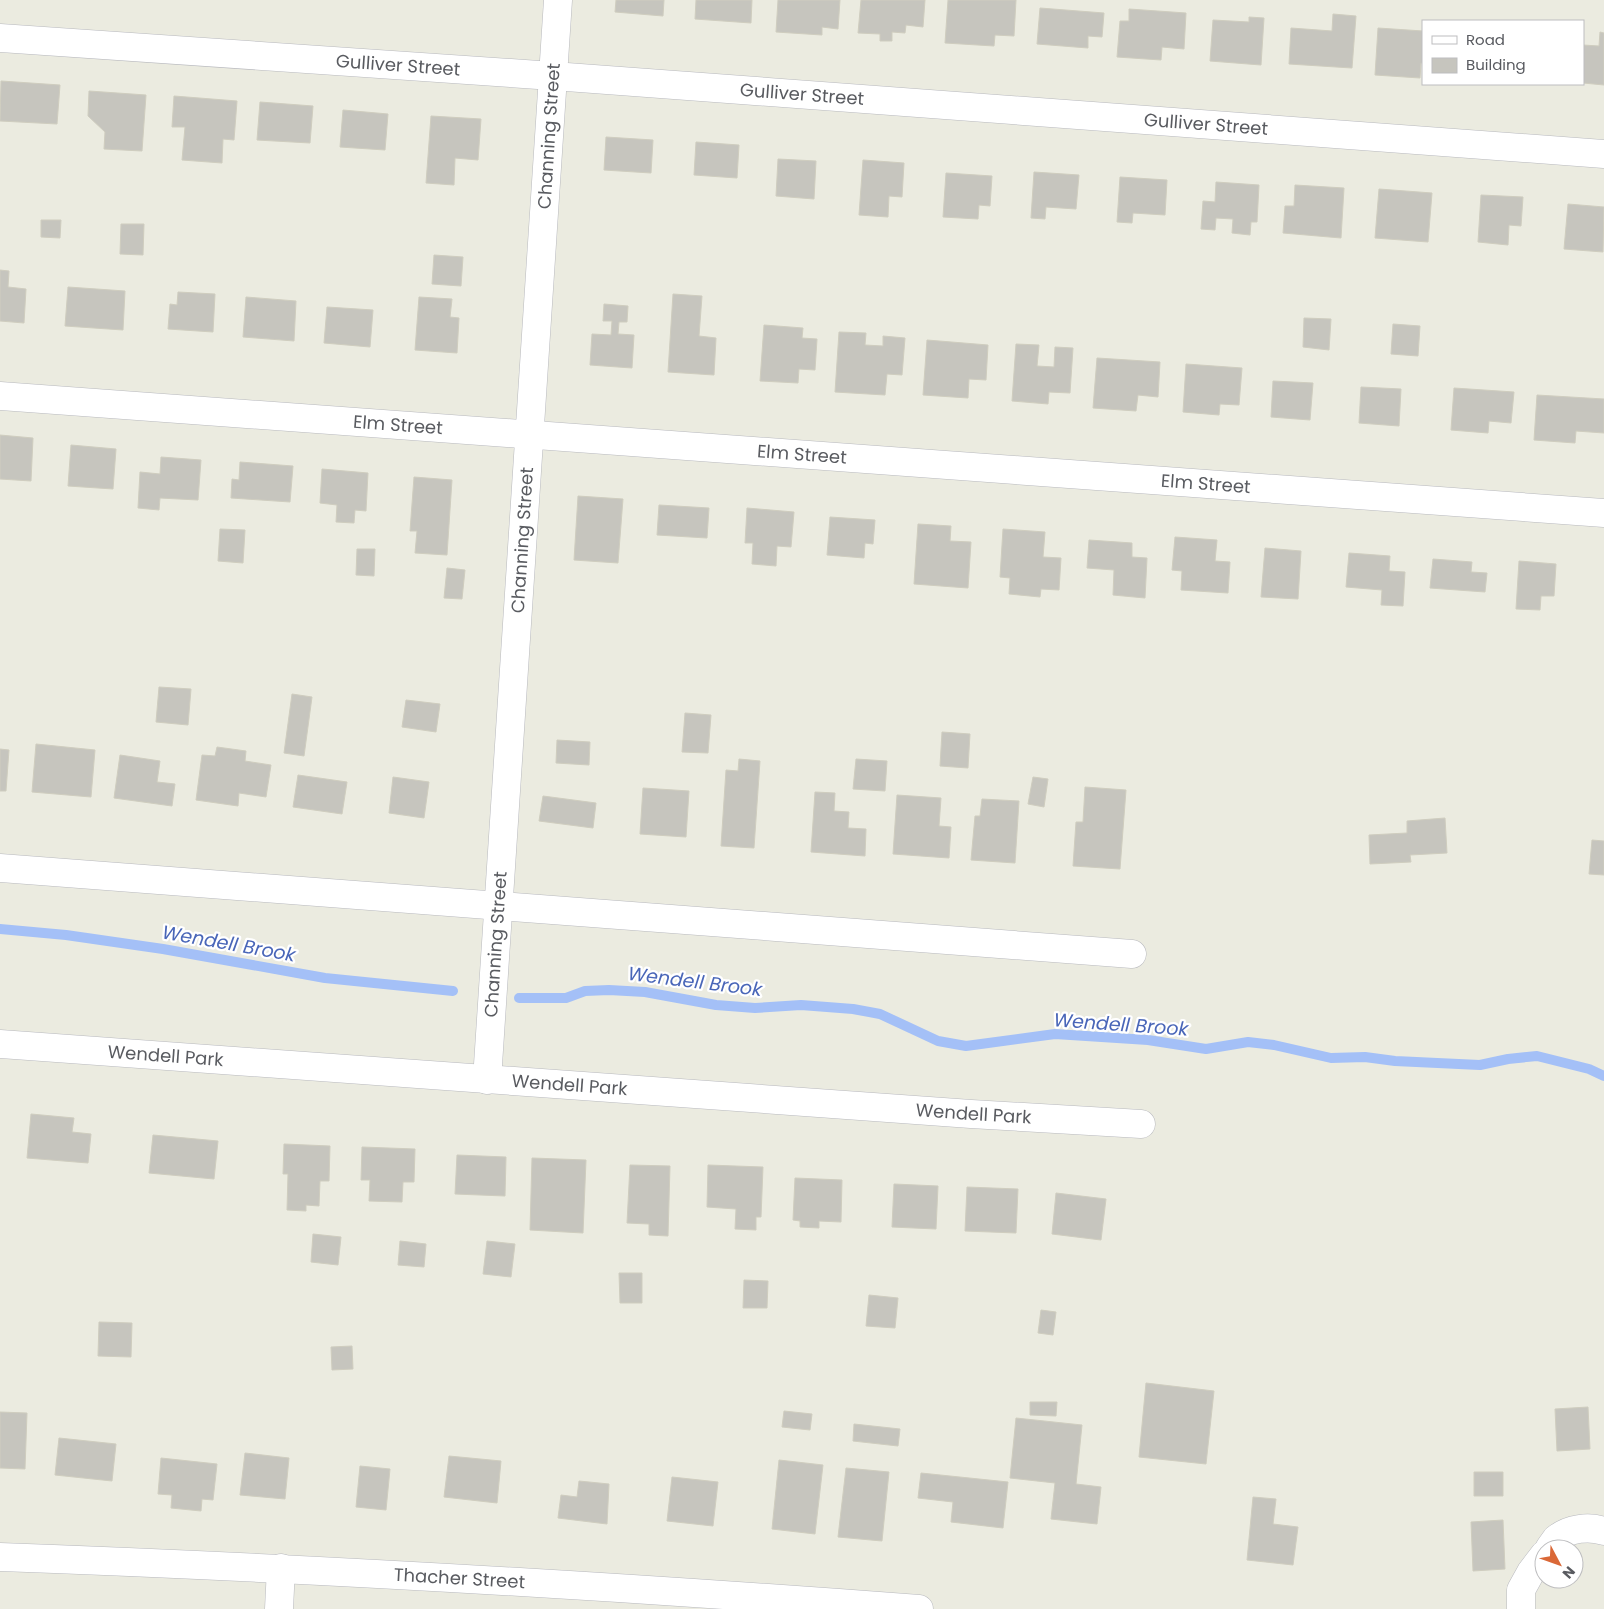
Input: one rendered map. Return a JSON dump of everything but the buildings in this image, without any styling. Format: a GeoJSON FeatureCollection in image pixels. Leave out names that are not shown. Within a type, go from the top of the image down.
{"type":"FeatureCollection","features":[{"type":"Feature","properties":{"kind":"street","name":"Channing Street"},"geometry":{"type":"LineString","coordinates":[[487,1080],[558,0]]}},
{"type":"Feature","properties":{"kind":"street","name":"Gulliver Street"},"geometry":{"type":"LineString","coordinates":[[0,38],[553,76],[1604,154]]}},
{"type":"Feature","properties":{"kind":"street","name":"Elm Street"},"geometry":{"type":"LineString","coordinates":[[0,396],[1604,513]]}},
{"type":"Feature","properties":{"kind":"street"},"geometry":{"type":"LineString","coordinates":[[0,868],[1132,954]]}},
{"type":"Feature","properties":{"kind":"street","name":"Wendell Park"},"geometry":{"type":"LineString","coordinates":[[0,1044],[961,1114],[1141,1124]]}},
{"type":"Feature","properties":{"kind":"street"},"geometry":{"type":"LineString","coordinates":[[1557,1539],[1571,1532],[1587,1528],[1604,1531]]}},
{"type":"Feature","properties":{"kind":"street","name":"Thacher Street"},"geometry":{"type":"LineString","coordinates":[[0,1558],[281,1568],[919,1609]]}},
{"type":"Feature","properties":{"kind":"street"},"geometry":{"type":"LineString","coordinates":[[279,1609],[281,1568]]}},
{"type":"Feature","properties":{"kind":"street"},"geometry":{"type":"LineString","coordinates":[[1521,1609],[1521,1590],[1534,1568]]}},
{"type":"Feature","properties":{"kind":"waterway","name":"Wendell Brook"},"geometry":{"type":"LineString","coordinates":[[0,929],[66,935],[163,949],[325,978],[453,991]]}},
{"type":"Feature","properties":{"kind":"waterway","name":"Wendell Brook"},"geometry":{"type":"LineString","coordinates":[[519,998],[566,998],[585,991],[609,990],[645,992],[716,1005],[755,1008],[801,1005],[853,1009],[880,1014],[938,1041],[966,1046],[1055,1034],[1148,1040],[1206,1049],[1248,1042],[1274,1045],[1331,1058],[1365,1057],[1395,1061],[1480,1065],[1508,1059],[1537,1056],[1589,1069],[1604,1076]]}}]}
